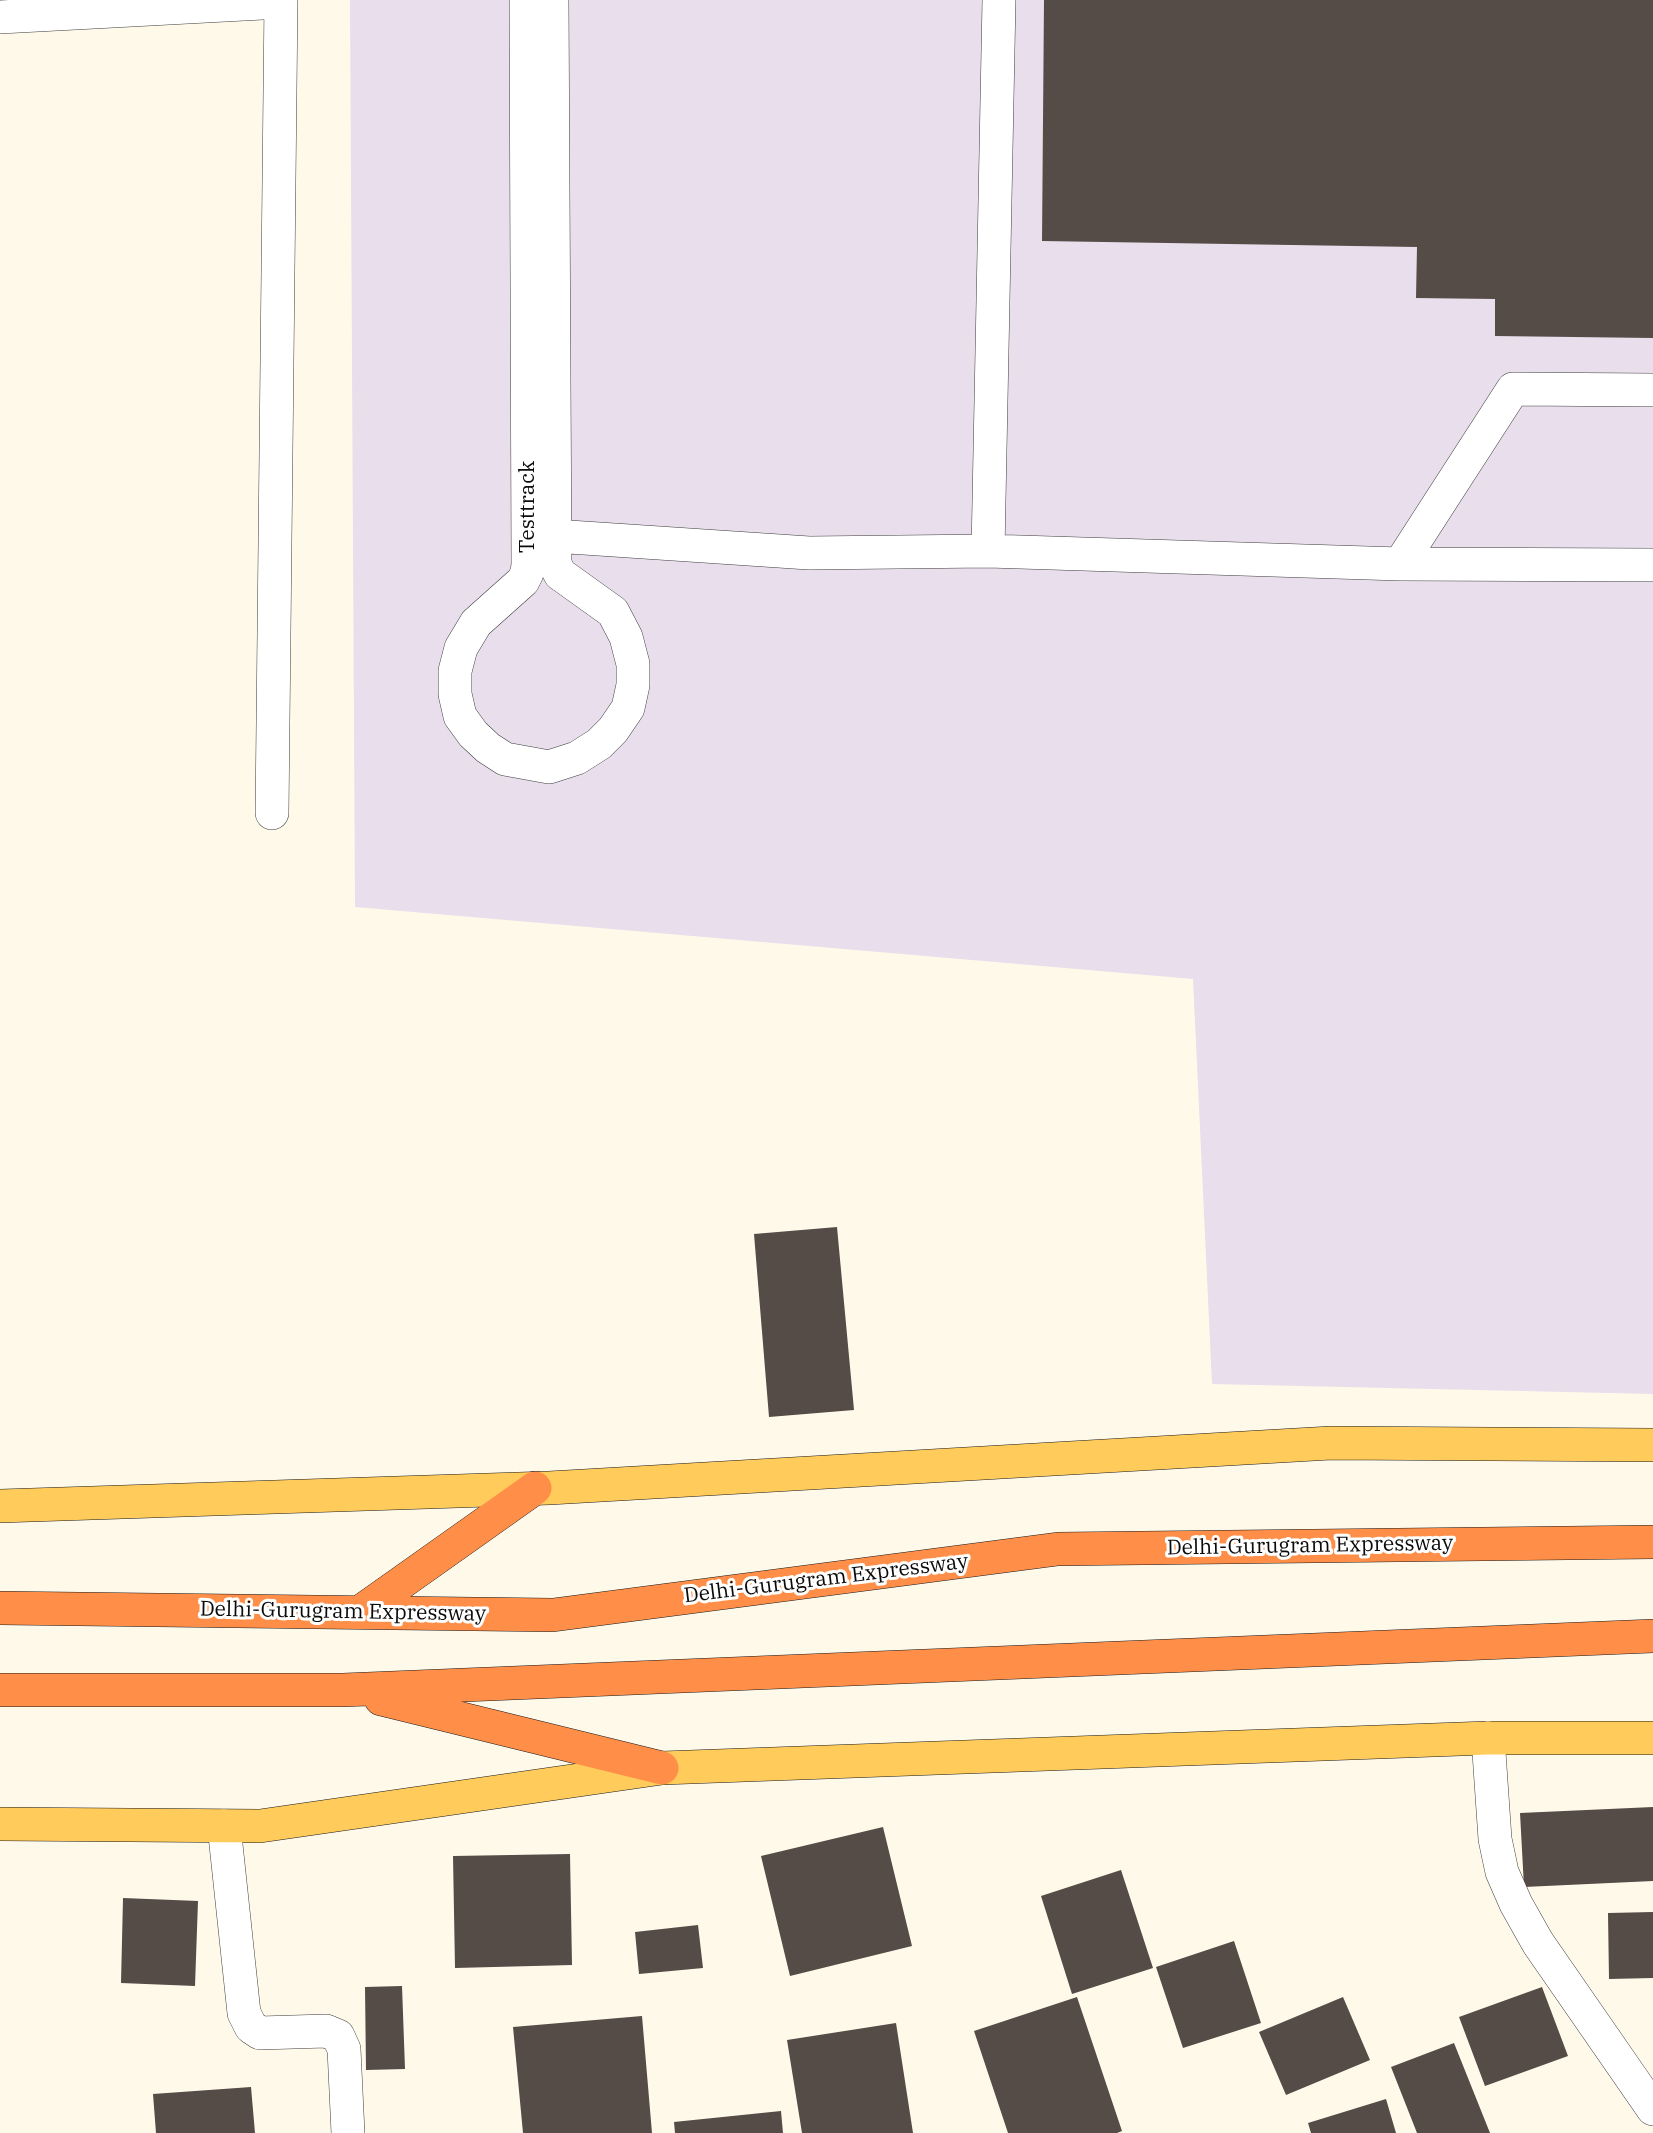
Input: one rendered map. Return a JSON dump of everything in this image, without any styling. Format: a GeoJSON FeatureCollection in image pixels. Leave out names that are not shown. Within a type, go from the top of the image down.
{"type":"FeatureCollection","features":[{"type":"Feature","properties":{"kind":"highway"},"geometry":{"type":"LineString","coordinates":[[360,1612],[536,1488]]}},
{"type":"Feature","properties":{"kind":"highway","name":"Delhi-Gurugram Expressway"},"geometry":{"type":"LineString","coordinates":[[0,1608],[553,1615],[1058,1548],[1653,1542]]}},
{"type":"Feature","properties":{"kind":"highway"},"geometry":{"type":"LineString","coordinates":[[0,1690],[343,1690],[1653,1636]]}},
{"type":"Feature","properties":{"kind":"highway"},"geometry":{"type":"LineString","coordinates":[[343,1690],[662,1768]]}},
{"type":"Feature","properties":{"kind":"main road"},"geometry":{"type":"LineString","coordinates":[[0,1506],[536,1488],[1331,1443],[1653,1445]]}},
{"type":"Feature","properties":{"kind":"main road"},"geometry":{"type":"LineString","coordinates":[[0,1824],[260,1826],[662,1768],[1488,1738],[1653,1738]]}},
{"type":"Feature","properties":{"kind":"lane","name":"Testtrack"},"geometry":{"type":"LineString","coordinates":[[526,0],[528,564],[523,581],[476,623],[460,648],[455,671],[455,694],[460,716],[473,734],[488,748],[505,759],[549,767],[577,758],[599,744],[613,730],[628,708],[633,685],[633,664],[626,637],[613,612],[560,574],[555,564],[552,0]]}},
{"type":"Feature","properties":{"kind":"lane"},"geometry":{"type":"LineString","coordinates":[[988,551],[999,0]]}},
{"type":"Feature","properties":{"kind":"lane"},"geometry":{"type":"LineString","coordinates":[[0,17],[281,1],[272,813]]}},
{"type":"Feature","properties":{"kind":"lane"},"geometry":{"type":"LineString","coordinates":[[1400,564],[1513,389],[1653,390]]}},
{"type":"Feature","properties":{"kind":"lane","name":"Testtrack"},"geometry":{"type":"LineString","coordinates":[[554,536],[809,553],[988,551],[1400,564],[1653,565]]}},
{"type":"Feature","properties":{"kind":"lane"},"geometry":{"type":"LineString","coordinates":[[1488,1738],[1495,1839],[1502,1872],[1538,1942],[1653,2109]]}},
{"type":"Feature","properties":{"kind":"lane"},"geometry":{"type":"LineString","coordinates":[[224,1826],[244,2013],[251,2027],[260,2033],[326,2031],[338,2036],[344,2049],[348,2133]]}},
{"type":"Feature","properties":{"kind":"shaded area"},"geometry":{"type":"Polygon","coordinates":[[[350,0],[1653,0],[1653,1394],[1212,1384],[1193,979],[355,907],[350,0]]]}},
{"type":"Feature","properties":{"kind":"building"},"geometry":{"type":"Polygon","coordinates":[[[1044,0],[1653,0],[1653,338],[1495,336],[1495,299],[1416,298],[1417,247],[1042,241],[1044,0]]]}},
{"type":"Feature","properties":{"kind":"building"},"geometry":{"type":"Polygon","coordinates":[[[837,1227],[854,1410],[769,1417],[754,1234],[837,1227]]]}},
{"type":"Feature","properties":{"kind":"building"},"geometry":{"type":"Polygon","coordinates":[[[1653,1807],[1653,1881],[1524,1887],[1520,1813],[1653,1807]]]}},
{"type":"Feature","properties":{"kind":"building"},"geometry":{"type":"Polygon","coordinates":[[[883,1827],[912,1946],[790,1976],[761,1856],[883,1827]]]}},
{"type":"Feature","properties":{"kind":"building"},"geometry":{"type":"Polygon","coordinates":[[[570,1854],[572,1965],[455,1968],[453,1856],[570,1854]]]}},
{"type":"Feature","properties":{"kind":"building"},"geometry":{"type":"Polygon","coordinates":[[[1121,1870],[1153,1968],[1072,1994],[1041,1896],[1121,1870]]]}},
{"type":"Feature","properties":{"kind":"building"},"geometry":{"type":"Polygon","coordinates":[[[123,1898],[198,1901],[195,1986],[121,1983],[123,1898]]]}},
{"type":"Feature","properties":{"kind":"building"},"geometry":{"type":"Polygon","coordinates":[[[1653,1912],[1653,1978],[1609,1979],[1608,1913],[1653,1912]]]}},
{"type":"Feature","properties":{"kind":"building"},"geometry":{"type":"Polygon","coordinates":[[[698,1925],[703,1968],[639,1974],[635,1932],[698,1925]]]}},
{"type":"Feature","properties":{"kind":"building"},"geometry":{"type":"Polygon","coordinates":[[[1234,1941],[1261,2023],[1183,2048],[1156,1967],[1234,1941]]]}},
{"type":"Feature","properties":{"kind":"building"},"geometry":{"type":"Polygon","coordinates":[[[402,1986],[405,2069],[366,2070],[365,1987],[402,1986]]]}},
{"type":"Feature","properties":{"kind":"building"},"geometry":{"type":"Polygon","coordinates":[[[1542,1987],[1568,2056],[1485,2086],[1459,2017],[1542,1987]]]}},
{"type":"Feature","properties":{"kind":"building"},"geometry":{"type":"Polygon","coordinates":[[[1077,1997],[1122,2131],[1117,2133],[1008,2133],[974,2031],[1077,1997]]]}},
{"type":"Feature","properties":{"kind":"building"},"geometry":{"type":"Polygon","coordinates":[[[1343,1997],[1370,2060],[1286,2095],[1259,2032],[1343,1997]]]}},
{"type":"Feature","properties":{"kind":"building"},"geometry":{"type":"Polygon","coordinates":[[[642,2016],[652,2133],[523,2133],[513,2027],[642,2016]]]}},
{"type":"Feature","properties":{"kind":"building"},"geometry":{"type":"Polygon","coordinates":[[[896,2023],[913,2133],[802,2133],[787,2040],[896,2023]]]}},
{"type":"Feature","properties":{"kind":"building"},"geometry":{"type":"Polygon","coordinates":[[[1454,2043],[1490,2133],[1417,2133],[1391,2067],[1454,2043]]]}},
{"type":"Feature","properties":{"kind":"building"},"geometry":{"type":"Polygon","coordinates":[[[251,2087],[255,2133],[156,2133],[153,2094],[251,2087]]]}},
{"type":"Feature","properties":{"kind":"building"},"geometry":{"type":"Polygon","coordinates":[[[1386,2099],[1396,2133],[1311,2133],[1308,2123],[1386,2099]]]}},
{"type":"Feature","properties":{"kind":"building"},"geometry":{"type":"Polygon","coordinates":[[[781,2111],[783,2133],[675,2133],[674,2122],[781,2111]]]}}]}
